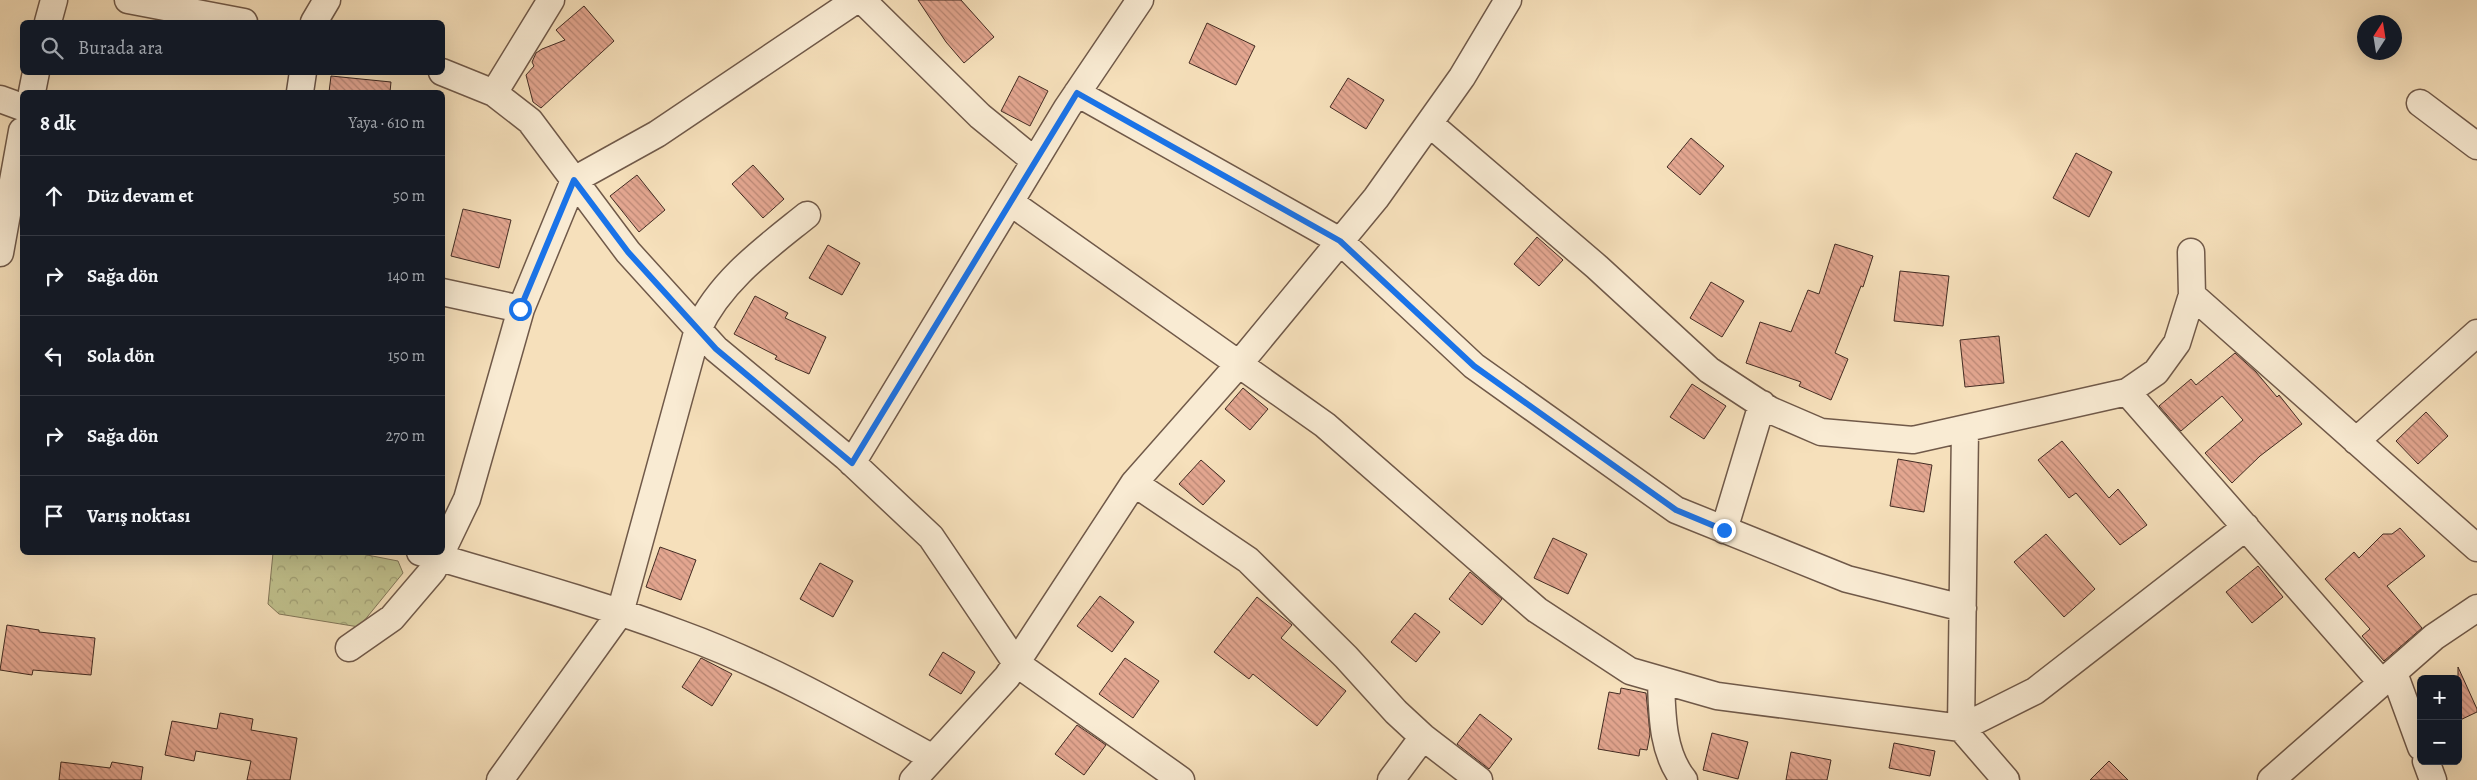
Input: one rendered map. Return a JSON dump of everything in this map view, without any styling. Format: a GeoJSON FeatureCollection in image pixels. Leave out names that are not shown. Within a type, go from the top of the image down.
{"type":"FeatureCollection","features":[{"type":"Feature","properties":{"kind":"street"},"geometry":{"type":"LineString","coordinates":[[49,20],[54,0]]}},
{"type":"Feature","properties":{"kind":"street"},"geometry":{"type":"LineString","coordinates":[[128,0],[233,20]]}},
{"type":"Feature","properties":{"kind":"street"},"geometry":{"type":"LineString","coordinates":[[315,20],[326,0]]}},
{"type":"Feature","properties":{"kind":"street"},"geometry":{"type":"LineString","coordinates":[[494,93],[551,0]]}},
{"type":"Feature","properties":{"kind":"street"},"geometry":{"type":"LineString","coordinates":[[445,537],[467,499],[520,309],[574,180],[657,134],[856,0]]}},
{"type":"Feature","properties":{"kind":"street"},"geometry":{"type":"LineString","coordinates":[[862,0],[980,116],[1035,161]]}},
{"type":"Feature","properties":{"kind":"street"},"geometry":{"type":"LineString","coordinates":[[852,463],[1077,93],[1140,0]]}},
{"type":"Feature","properties":{"kind":"street"},"geometry":{"type":"LineString","coordinates":[[913,780],[1007,677],[1134,483],[1239,364],[1376,198],[1462,77],[1508,0]]}},
{"type":"Feature","properties":{"kind":"street"},"geometry":{"type":"LineString","coordinates":[[445,73],[494,93],[530,121],[628,252],[716,349],[852,463],[931,537],[1016,663],[1181,780]]}},
{"type":"Feature","properties":{"kind":"street"},"geometry":{"type":"LineString","coordinates":[[32,90],[35,75]]}},
{"type":"Feature","properties":{"kind":"street"},"geometry":{"type":"LineString","coordinates":[[300,90],[302,75]]}},
{"type":"Feature","properties":{"kind":"street"},"geometry":{"type":"LineString","coordinates":[[1077,93],[1340,241],[1474,366],[1676,510],[1847,579],[1963,608]]}},
{"type":"Feature","properties":{"kind":"street"},"geometry":{"type":"LineString","coordinates":[[0,99],[20,106]]}},
{"type":"Feature","properties":{"kind":"street"},"geometry":{"type":"LineString","coordinates":[[2420,103],[2477,146]]}},
{"type":"Feature","properties":{"kind":"street"},"geometry":{"type":"LineString","coordinates":[[1430,124],[1597,267],[1709,370],[1762,404],[1821,432],[1913,440],[2127,392],[2156,372],[2177,344],[2192,295],[2191,252]]}},
{"type":"Feature","properties":{"kind":"street"},"geometry":{"type":"LineString","coordinates":[[0,253],[20,142]]}},
{"type":"Feature","properties":{"kind":"street"},"geometry":{"type":"LineString","coordinates":[[1010,202],[1325,425],[1537,610],[1630,671],[1717,696],[1961,728],[2034,691],[2246,526]]}},
{"type":"Feature","properties":{"kind":"street"},"geometry":{"type":"LineString","coordinates":[[500,780],[620,613],[698,329],[708,307],[747,263],[808,215]]}},
{"type":"Feature","properties":{"kind":"street"},"geometry":{"type":"LineString","coordinates":[[0,249],[20,250]]}},
{"type":"Feature","properties":{"kind":"street"},"geometry":{"type":"LineString","coordinates":[[445,293],[520,309]]}},
{"type":"Feature","properties":{"kind":"street"},"geometry":{"type":"LineString","coordinates":[[2192,295],[2477,548]]}},
{"type":"Feature","properties":{"kind":"street"},"geometry":{"type":"LineString","coordinates":[[2356,441],[2477,333]]}},
{"type":"Feature","properties":{"kind":"street"},"geometry":{"type":"LineString","coordinates":[[2127,392],[2246,526],[2388,678],[2417,739]]}},
{"type":"Feature","properties":{"kind":"street"},"geometry":{"type":"LineString","coordinates":[[1724,530],[1762,404]]}},
{"type":"Feature","properties":{"kind":"street"},"geometry":{"type":"LineString","coordinates":[[1965,429],[1961,728],[2006,780]]}},
{"type":"Feature","properties":{"kind":"street"},"geometry":{"type":"LineString","coordinates":[[1134,483],[1248,560],[1346,657],[1396,712],[1422,737],[1479,780]]}},
{"type":"Feature","properties":{"kind":"street"},"geometry":{"type":"LineString","coordinates":[[349,648],[392,618],[433,570],[436,555]]}},
{"type":"Feature","properties":{"kind":"street"},"geometry":{"type":"LineString","coordinates":[[443,555],[537,584],[683,634],[812,691],[933,758]]}},
{"type":"Feature","properties":{"kind":"street"},"geometry":{"type":"LineString","coordinates":[[2271,780],[2434,637],[2477,608]]}},
{"type":"Feature","properties":{"kind":"street"},"geometry":{"type":"LineString","coordinates":[[1661,680],[1663,725],[1674,768],[1684,780]]}},
{"type":"Feature","properties":{"kind":"street"},"geometry":{"type":"LineString","coordinates":[[1390,780],[1422,737]]}},
{"type":"Feature","properties":{"kind":"street"},"geometry":{"type":"LineString","coordinates":[[2427,765],[2433,780]]}},
{"type":"Feature","properties":{"kind":"green space"},"geometry":{"type":"Polygon","coordinates":[[[273,555],[367,555],[398,561],[403,573],[359,627],[279,614],[268,604],[273,555]]]}},
{"type":"Feature","properties":{"kind":"building"},"geometry":{"type":"Polygon","coordinates":[[[918,0],[961,0],[994,37],[964,63],[946,42],[918,0]]]}},
{"type":"Feature","properties":{"kind":"building"},"geometry":{"type":"Polygon","coordinates":[[[584,6],[614,41],[541,108],[533,102],[526,75],[534,66],[532,62],[536,53],[565,40],[556,30],[584,6]]]}},
{"type":"Feature","properties":{"kind":"building"},"geometry":{"type":"Polygon","coordinates":[[[1207,23],[1255,46],[1236,85],[1189,63],[1207,23]]]}},
{"type":"Feature","properties":{"kind":"building"},"geometry":{"type":"Polygon","coordinates":[[[331,76],[391,82],[390,90],[329,90],[331,76]]]}},
{"type":"Feature","properties":{"kind":"building"},"geometry":{"type":"Polygon","coordinates":[[[1019,76],[1048,91],[1030,126],[1001,111],[1019,76]]]}},
{"type":"Feature","properties":{"kind":"building"},"geometry":{"type":"Polygon","coordinates":[[[1348,78],[1384,100],[1366,129],[1330,107],[1348,78]]]}},
{"type":"Feature","properties":{"kind":"building"},"geometry":{"type":"Polygon","coordinates":[[[1691,138],[1724,166],[1700,195],[1667,167],[1691,138]]]}},
{"type":"Feature","properties":{"kind":"building"},"geometry":{"type":"Polygon","coordinates":[[[2076,153],[2112,172],[2089,217],[2053,198],[2076,153]]]}},
{"type":"Feature","properties":{"kind":"building"},"geometry":{"type":"Polygon","coordinates":[[[753,165],[784,199],[763,218],[732,184],[753,165]]]}},
{"type":"Feature","properties":{"kind":"building"},"geometry":{"type":"Polygon","coordinates":[[[637,175],[665,210],[639,232],[610,196],[637,175]]]}},
{"type":"Feature","properties":{"kind":"building"},"geometry":{"type":"Polygon","coordinates":[[[463,209],[511,220],[499,268],[451,256],[463,209]]]}},
{"type":"Feature","properties":{"kind":"building"},"geometry":{"type":"Polygon","coordinates":[[[1537,237],[1563,260],[1539,286],[1514,264],[1537,237]]]}},
{"type":"Feature","properties":{"kind":"building"},"geometry":{"type":"Polygon","coordinates":[[[1835,244],[1873,256],[1863,287],[1861,286],[1835,353],[1848,359],[1831,400],[1799,386],[1801,382],[1746,363],[1760,322],[1791,332],[1808,290],[1819,294],[1835,244]]]}},
{"type":"Feature","properties":{"kind":"building"},"geometry":{"type":"Polygon","coordinates":[[[828,245],[860,263],[842,295],[809,278],[828,245]]]}},
{"type":"Feature","properties":{"kind":"building"},"geometry":{"type":"Polygon","coordinates":[[[1900,271],[1949,276],[1943,326],[1894,321],[1900,271]]]}},
{"type":"Feature","properties":{"kind":"building"},"geometry":{"type":"Polygon","coordinates":[[[1711,282],[1744,301],[1722,337],[1690,318],[1711,282]]]}},
{"type":"Feature","properties":{"kind":"building"},"geometry":{"type":"Polygon","coordinates":[[[755,296],[788,313],[785,318],[826,337],[809,374],[775,359],[777,356],[734,334],[755,296]]]}},
{"type":"Feature","properties":{"kind":"building"},"geometry":{"type":"Polygon","coordinates":[[[1999,336],[2004,383],[1965,387],[1960,340],[1999,336]]]}},
{"type":"Feature","properties":{"kind":"building"},"geometry":{"type":"Polygon","coordinates":[[[2235,353],[2256,372],[2277,397],[2279,395],[2302,424],[2260,456],[2232,483],[2205,453],[2243,420],[2222,396],[2181,431],[2159,406],[2191,379],[2196,385],[2235,353]]]}},
{"type":"Feature","properties":{"kind":"building"},"geometry":{"type":"Polygon","coordinates":[[[1692,384],[1726,406],[1704,439],[1670,417],[1692,384]]]}},
{"type":"Feature","properties":{"kind":"building"},"geometry":{"type":"Polygon","coordinates":[[[1243,388],[1268,409],[1250,430],[1225,409],[1243,388]]]}},
{"type":"Feature","properties":{"kind":"building"},"geometry":{"type":"Polygon","coordinates":[[[2426,412],[2448,436],[2418,464],[2396,441],[2426,412]]]}},
{"type":"Feature","properties":{"kind":"building"},"geometry":{"type":"Polygon","coordinates":[[[2062,441],[2109,498],[2118,489],[2147,525],[2120,545],[2076,493],[2069,498],[2038,460],[2062,441]]]}},
{"type":"Feature","properties":{"kind":"building"},"geometry":{"type":"Polygon","coordinates":[[[1898,459],[1932,465],[1924,512],[1890,506],[1898,459]]]}},
{"type":"Feature","properties":{"kind":"building"},"geometry":{"type":"Polygon","coordinates":[[[1201,460],[1225,481],[1203,505],[1179,484],[1201,460]]]}},
{"type":"Feature","properties":{"kind":"building"},"geometry":{"type":"Polygon","coordinates":[[[2400,528],[2425,556],[2387,586],[2422,628],[2384,661],[2362,636],[2370,629],[2325,579],[2354,552],[2359,558],[2383,534],[2392,534],[2400,528]]]}},
{"type":"Feature","properties":{"kind":"building"},"geometry":{"type":"Polygon","coordinates":[[[2046,534],[2095,589],[2064,617],[2014,562],[2046,534]]]}},
{"type":"Feature","properties":{"kind":"building"},"geometry":{"type":"Polygon","coordinates":[[[1553,538],[1587,554],[1568,594],[1534,578],[1553,538]]]}},
{"type":"Feature","properties":{"kind":"building"},"geometry":{"type":"Polygon","coordinates":[[[660,547],[696,560],[681,600],[646,587],[660,547]]]}},
{"type":"Feature","properties":{"kind":"building"},"geometry":{"type":"Polygon","coordinates":[[[820,563],[853,581],[833,617],[800,599],[820,563]]]}},
{"type":"Feature","properties":{"kind":"building"},"geometry":{"type":"Polygon","coordinates":[[[2258,566],[2283,597],[2252,623],[2226,592],[2258,566]]]}},
{"type":"Feature","properties":{"kind":"building"},"geometry":{"type":"Polygon","coordinates":[[[1470,572],[1502,599],[1482,625],[1449,599],[1470,572]]]}},
{"type":"Feature","properties":{"kind":"building"},"geometry":{"type":"Polygon","coordinates":[[[1100,596],[1134,622],[1112,652],[1077,626],[1100,596]]]}},
{"type":"Feature","properties":{"kind":"building"},"geometry":{"type":"Polygon","coordinates":[[[1257,597],[1292,625],[1281,638],[1346,691],[1317,726],[1253,674],[1249,679],[1214,652],[1257,597]]]}},
{"type":"Feature","properties":{"kind":"building"},"geometry":{"type":"Polygon","coordinates":[[[1415,613],[1440,632],[1416,662],[1391,642],[1415,613]]]}},
{"type":"Feature","properties":{"kind":"building"},"geometry":{"type":"Polygon","coordinates":[[[7,625],[39,630],[39,632],[95,638],[91,675],[33,670],[32,675],[0,670],[7,625]]]}},
{"type":"Feature","properties":{"kind":"building"},"geometry":{"type":"Polygon","coordinates":[[[943,652],[975,672],[961,694],[929,675],[943,652]]]}},
{"type":"Feature","properties":{"kind":"building"},"geometry":{"type":"Polygon","coordinates":[[[701,658],[732,674],[712,706],[682,687],[701,658]]]}},
{"type":"Feature","properties":{"kind":"building"},"geometry":{"type":"Polygon","coordinates":[[[1125,658],[1159,681],[1133,718],[1099,694],[1125,658]]]}},
{"type":"Feature","properties":{"kind":"building"},"geometry":{"type":"Polygon","coordinates":[[[2462,676],[2477,709],[2477,712],[2462,719],[2462,676]]]}},
{"type":"Feature","properties":{"kind":"building"},"geometry":{"type":"Polygon","coordinates":[[[1621,688],[1646,693],[1650,734],[1647,750],[1640,749],[1639,756],[1598,749],[1609,692],[1620,694],[1621,688]]]}},
{"type":"Feature","properties":{"kind":"building"},"geometry":{"type":"Polygon","coordinates":[[[220,713],[253,719],[251,730],[297,738],[290,780],[247,780],[251,761],[196,751],[194,761],[165,755],[172,721],[217,729],[220,713]]]}},
{"type":"Feature","properties":{"kind":"building"},"geometry":{"type":"Polygon","coordinates":[[[1480,714],[1512,739],[1489,769],[1457,744],[1480,714]]]}},
{"type":"Feature","properties":{"kind":"building"},"geometry":{"type":"Polygon","coordinates":[[[1077,725],[1106,745],[1084,775],[1055,754],[1077,725]]]}},
{"type":"Feature","properties":{"kind":"building"},"geometry":{"type":"Polygon","coordinates":[[[1712,733],[1748,742],[1738,779],[1703,770],[1712,733]]]}},
{"type":"Feature","properties":{"kind":"building"},"geometry":{"type":"Polygon","coordinates":[[[1894,743],[1935,751],[1930,776],[1889,768],[1894,743]]]}},
{"type":"Feature","properties":{"kind":"building"},"geometry":{"type":"Polygon","coordinates":[[[1791,752],[1831,760],[1827,780],[1786,780],[1791,752]]]}},
{"type":"Feature","properties":{"kind":"building"},"geometry":{"type":"Polygon","coordinates":[[[2109,761],[2128,780],[2090,780],[2109,761]]]}},
{"type":"Feature","properties":{"kind":"building"},"geometry":{"type":"Polygon","coordinates":[[[61,762],[110,768],[112,762],[143,767],[141,780],[59,780],[61,762]]]}},
{"type":"Feature","properties":{"kind":"route"},"geometry":{"type":"LineString","coordinates":[[520,309],[574,180],[628,252],[716,349],[852,463],[1077,93],[1340,241],[1474,366],[1676,510],[1724,530]]}}]}
